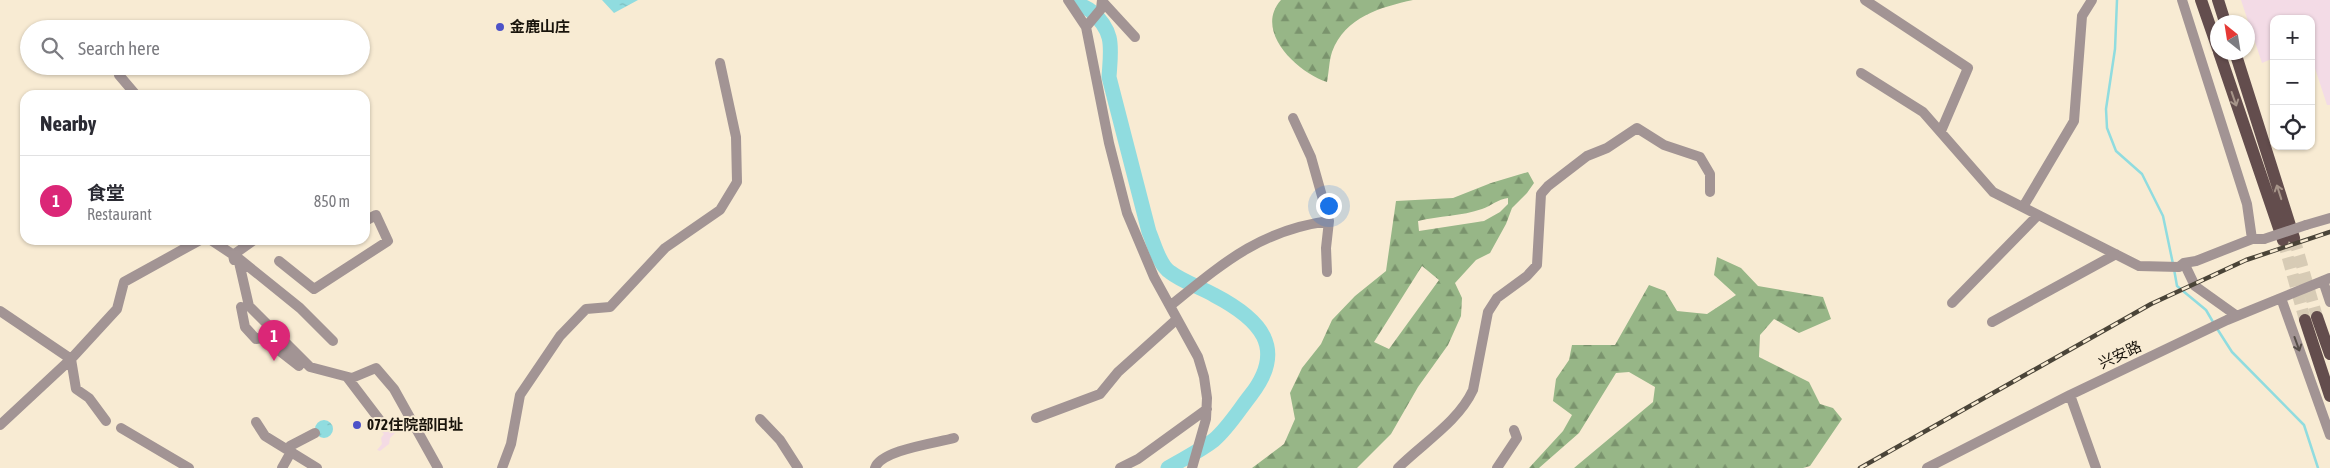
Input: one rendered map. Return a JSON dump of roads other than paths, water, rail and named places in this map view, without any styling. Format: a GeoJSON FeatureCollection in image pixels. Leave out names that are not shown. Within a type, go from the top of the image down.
{"type":"FeatureCollection","features":[{"type":"Feature","properties":{"kind":"main road"},"geometry":{"type":"LineString","coordinates":[[2201,0],[2210,26]]}},
{"type":"Feature","properties":{"kind":"main road"},"geometry":{"type":"LineString","coordinates":[[2218,0],[2223,15]]}},
{"type":"Feature","properties":{"kind":"main road"},"geometry":{"type":"LineString","coordinates":[[2222,60],[2288,239],[2237,60]]}},
{"type":"Feature","properties":{"kind":"main road"},"geometry":{"type":"LineString","coordinates":[[2330,354],[2311,318],[2330,396]]}},
{"type":"Feature","properties":{"kind":"street"},"geometry":{"type":"LineString","coordinates":[[1068,0],[1086,28],[1109,143],[1127,213],[1154,277],[1202,367],[1206,387],[1207,409],[1204,430],[1192,468]]}},
{"type":"Feature","properties":{"kind":"street"},"geometry":{"type":"LineString","coordinates":[[1865,0],[1968,68],[1941,131]]}},
{"type":"Feature","properties":{"kind":"street"},"geometry":{"type":"LineString","coordinates":[[2023,207],[2074,121],[2082,16],[2092,0]]}},
{"type":"Feature","properties":{"kind":"street"},"geometry":{"type":"LineString","coordinates":[[2182,0],[2247,204],[2252,239]]}},
{"type":"Feature","properties":{"kind":"street"},"geometry":{"type":"LineString","coordinates":[[1086,28],[1101,4],[1135,37]]}},
{"type":"Feature","properties":{"kind":"street"},"geometry":{"type":"LineString","coordinates":[[502,468],[511,444],[520,395],[560,336],[586,309],[610,307],[665,248],[720,210],[738,182],[736,137],[720,63]]}},
{"type":"Feature","properties":{"kind":"street"},"geometry":{"type":"LineString","coordinates":[[1861,73],[1923,112],[1993,192],[2139,266],[2177,266],[2196,261],[2252,239],[2264,239],[2330,218]]}},
{"type":"Feature","properties":{"kind":"street"},"geometry":{"type":"LineString","coordinates":[[119,75],[132,90]]}},
{"type":"Feature","properties":{"kind":"street"},"geometry":{"type":"LineString","coordinates":[[1293,118],[1311,157],[1329,221],[1326,248],[1327,272]]}},
{"type":"Feature","properties":{"kind":"street"},"geometry":{"type":"LineString","coordinates":[[1398,468],[1458,414],[1468,402],[1473,390],[1488,312],[1497,298],[1537,265],[1541,194],[1548,186],[1587,156],[1606,148],[1637,128],[1664,145],[1700,157],[1710,174],[1710,192]]}},
{"type":"Feature","properties":{"kind":"street"},"geometry":{"type":"LineString","coordinates":[[279,261],[314,289],[388,241],[376,215],[370,218]]}},
{"type":"Feature","properties":{"kind":"street"},"geometry":{"type":"LineString","coordinates":[[1952,303],[2038,215]]}},
{"type":"Feature","properties":{"kind":"street"},"geometry":{"type":"LineString","coordinates":[[1170,306],[1248,246],[1304,224],[1329,221]]}},
{"type":"Feature","properties":{"kind":"street"},"geometry":{"type":"LineString","coordinates":[[0,425],[71,359],[117,309],[124,282],[191,245]]}},
{"type":"Feature","properties":{"kind":"street"},"geometry":{"type":"LineString","coordinates":[[218,245],[300,308],[333,341]]}},
{"type":"Feature","properties":{"kind":"street"},"geometry":{"type":"LineString","coordinates":[[235,257],[248,245]]}},
{"type":"Feature","properties":{"kind":"street"},"geometry":{"type":"LineString","coordinates":[[1992,322],[2116,254]]}},
{"type":"Feature","properties":{"kind":"street"},"geometry":{"type":"LineString","coordinates":[[235,257],[245,306],[245,328],[256,339],[263,338],[299,366]]}},
{"type":"Feature","properties":{"kind":"street"},"geometry":{"type":"LineString","coordinates":[[2177,266],[2195,286],[2232,318]]}},
{"type":"Feature","properties":{"kind":"street"},"geometry":{"type":"LineString","coordinates":[[2326,280],[2330,302]]}},
{"type":"Feature","properties":{"kind":"street","name":"兴安路"},"geometry":{"type":"LineString","coordinates":[[1927,468],[2070,395],[2204,331],[2326,280]]}},
{"type":"Feature","properties":{"kind":"street"},"geometry":{"type":"LineString","coordinates":[[2280,298],[2330,435]]}},
{"type":"Feature","properties":{"kind":"street"},"geometry":{"type":"LineString","coordinates":[[245,306],[310,367],[352,378],[376,368],[394,390],[438,468]]}},
{"type":"Feature","properties":{"kind":"street"},"geometry":{"type":"LineString","coordinates":[[0,310],[71,359],[76,389],[89,398],[106,421]]}},
{"type":"Feature","properties":{"kind":"street"},"geometry":{"type":"LineString","coordinates":[[1036,418],[1100,394],[1118,372],[1177,319]]}},
{"type":"Feature","properties":{"kind":"street"},"geometry":{"type":"LineString","coordinates":[[347,376],[382,423]]}},
{"type":"Feature","properties":{"kind":"street"},"geometry":{"type":"LineString","coordinates":[[2070,395],[2096,468]]}},
{"type":"Feature","properties":{"kind":"street"},"geometry":{"type":"LineString","coordinates":[[1120,468],[1138,459],[1207,409]]}},
{"type":"Feature","properties":{"kind":"street"},"geometry":{"type":"LineString","coordinates":[[760,419],[780,440],[798,468]]}},
{"type":"Feature","properties":{"kind":"street"},"geometry":{"type":"LineString","coordinates":[[256,422],[265,436],[317,468]]}},
{"type":"Feature","properties":{"kind":"street"},"geometry":{"type":"LineString","coordinates":[[121,428],[189,468]]}},
{"type":"Feature","properties":{"kind":"street"},"geometry":{"type":"LineString","coordinates":[[1497,468],[1517,438],[1514,430]]}},
{"type":"Feature","properties":{"kind":"street"},"geometry":{"type":"LineString","coordinates":[[282,468],[291,452],[290,446],[315,433]]}},
{"type":"Feature","properties":{"kind":"street"},"geometry":{"type":"LineString","coordinates":[[875,468],[877,463],[893,454],[954,438]]}},
{"type":"Feature","properties":{"kind":"water"},"geometry":{"type":"Polygon","coordinates":[[[602,0],[638,0],[614,13],[602,0]]]}},
{"type":"Feature","properties":{"kind":"water"},"geometry":{"type":"Polygon","coordinates":[[[320,420],[328,420],[333,425],[331,436],[320,438],[315,433],[315,425],[320,420]]]}},
{"type":"Feature","properties":{"kind":"waterway"},"geometry":{"type":"LineString","coordinates":[[1075,0],[1078,4],[1091,11],[1108,33],[1111,48],[1109,77],[1149,232],[1160,259],[1166,269],[1175,276],[1214,295],[1244,314],[1264,336],[1267,349],[1267,363],[1261,379],[1229,424],[1209,444],[1168,468]]}},
{"type":"Feature","properties":{"kind":"waterway"},"geometry":{"type":"LineString","coordinates":[[2117,0],[2115,49],[2106,109],[2107,128],[2116,151],[2142,174],[2163,216],[2173,264]]}},
{"type":"Feature","properties":{"kind":"waterway"},"geometry":{"type":"LineString","coordinates":[[2174,269],[2177,286],[2206,310],[2213,322]]}},
{"type":"Feature","properties":{"kind":"waterway"},"geometry":{"type":"LineString","coordinates":[[2216,327],[2232,352],[2304,425],[2318,468]]}},
{"type":"Feature","properties":{"kind":"tunnel"},"geometry":{"type":"LineString","coordinates":[[2294,238],[2317,317]]}},
{"type":"Feature","properties":{"kind":"tunnel"},"geometry":{"type":"LineString","coordinates":[[2283,240],[2305,320]]}},
{"type":"Feature","properties":{"kind":"railway"},"geometry":{"type":"LineString","coordinates":[[1860,468],[2151,304],[2246,260],[2330,232]]}},
{"type":"Feature","properties":{"kind":"place","name":"金鹿山庄"},"geometry":{"type":"Point","coordinates":[500,27]}},
{"type":"Feature","properties":{"kind":"place","name":"食堂"},"geometry":{"type":"Point","coordinates":[274,361]}},
{"type":"Feature","properties":{"kind":"place","name":"072住院部旧址"},"geometry":{"type":"Point","coordinates":[357,425]}}]}
